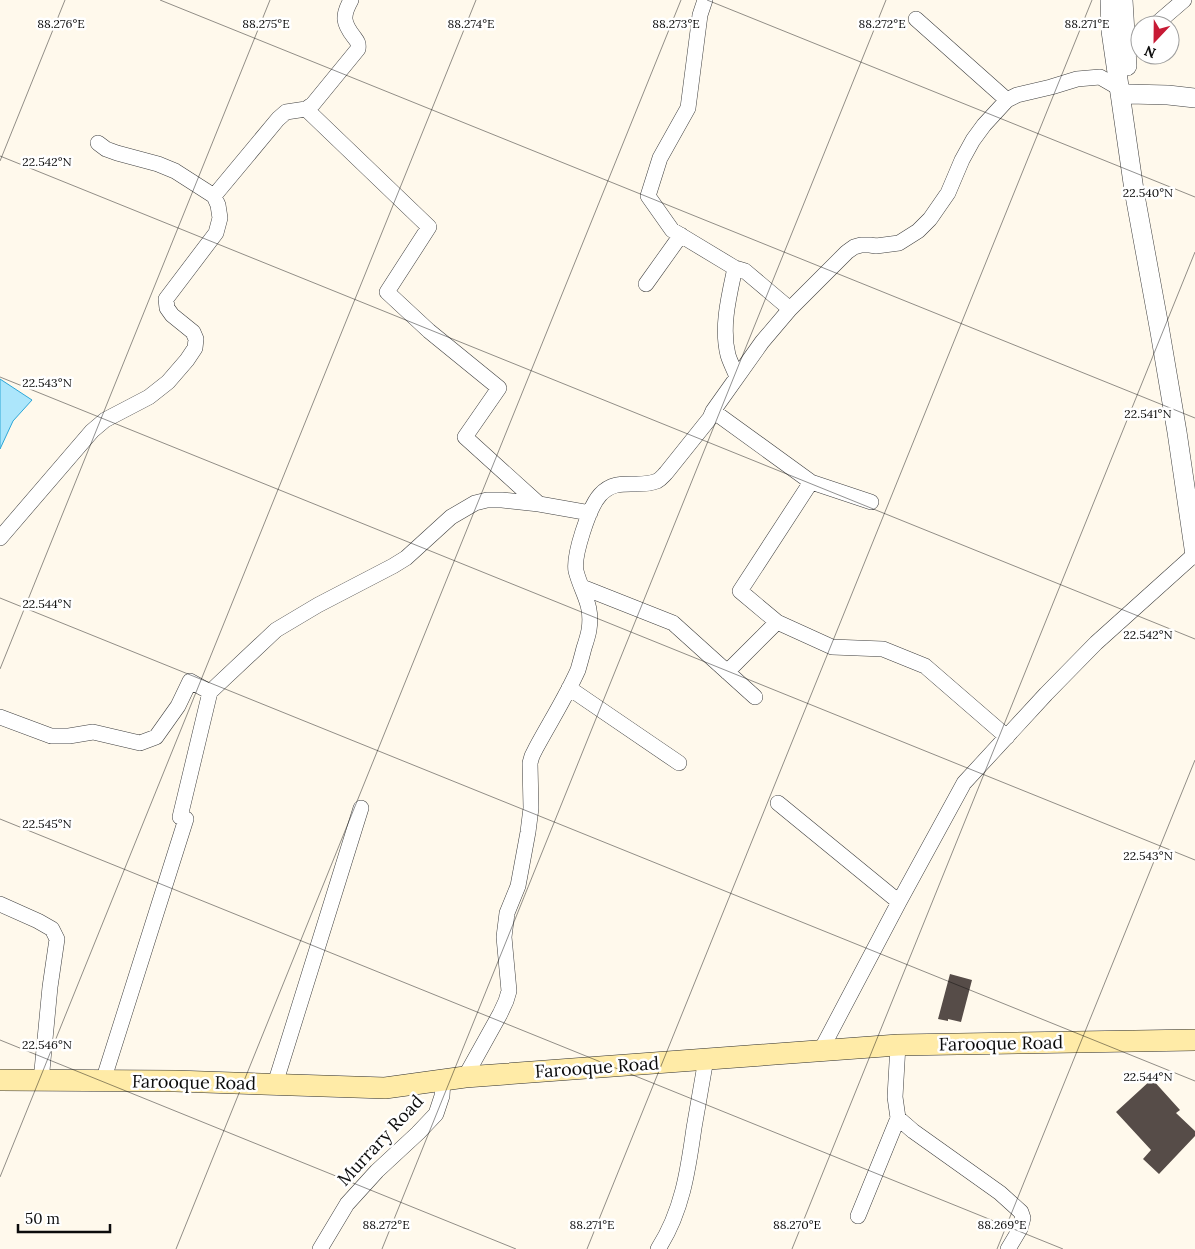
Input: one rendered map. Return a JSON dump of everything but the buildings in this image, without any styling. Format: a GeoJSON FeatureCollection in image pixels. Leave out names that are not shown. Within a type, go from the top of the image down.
{"type":"FeatureCollection","features":[{"type":"Feature","properties":{"kind":"main road","name":"Farooque Road"},"geometry":{"type":"LineString","coordinates":[[0,1080],[175,1081],[385,1088],[465,1077],[898,1045],[1195,1040]]}},
{"type":"Feature","properties":{"kind":"street"},"geometry":{"type":"LineString","coordinates":[[214,196],[278,119],[286,112],[306,109],[313,104],[358,48],[357,41],[347,28],[345,21],[345,12],[351,0]]}},
{"type":"Feature","properties":{"kind":"street"},"geometry":{"type":"LineString","coordinates":[[705,0],[700,16],[688,108],[660,158],[648,196],[672,230],[735,268],[745,272],[790,309]]}},
{"type":"Feature","properties":{"kind":"street"},"geometry":{"type":"LineString","coordinates":[[1110,0],[1111,31],[1142,187],[1195,492]]}},
{"type":"Feature","properties":{"kind":"street"},"geometry":{"type":"LineString","coordinates":[[821,1050],[964,783],[1096,643],[1195,555],[1177,432],[1134,190],[1124,91],[1127,54],[1123,0]]}},
{"type":"Feature","properties":{"kind":"street"},"geometry":{"type":"LineString","coordinates":[[1167,15],[1184,0]]}},
{"type":"Feature","properties":{"kind":"street"},"geometry":{"type":"LineString","coordinates":[[916,19],[1006,100]]}},
{"type":"Feature","properties":{"kind":"street"},"geometry":{"type":"LineString","coordinates":[[1127,54],[1130,51]]}},
{"type":"Feature","properties":{"kind":"street"},"geometry":{"type":"LineString","coordinates":[[465,1077],[500,1014],[509,991],[504,936],[507,913],[518,886],[528,832],[531,808],[530,763],[578,668],[589,631],[590,615],[588,603],[576,570],[576,561],[590,513],[600,495],[613,486],[629,483],[650,483],[659,480],[710,418],[762,342],[790,309],[847,252],[854,247],[899,243],[918,231],[930,219],[948,193],[973,140],[1006,100],[1017,94],[1077,79],[1100,78],[1124,91],[1195,98]]}},
{"type":"Feature","properties":{"kind":"street"},"geometry":{"type":"LineString","coordinates":[[306,109],[429,227],[387,292],[429,331],[499,388],[466,437],[539,504]]}},
{"type":"Feature","properties":{"kind":"street"},"geometry":{"type":"LineString","coordinates":[[0,538],[92,431],[105,420],[149,397],[168,382],[195,348],[196,339],[193,332],[172,315],[167,308],[166,300],[170,292],[216,233],[220,218],[214,196],[174,171],[158,164],[106,149],[98,143]]}},
{"type":"Feature","properties":{"kind":"street"},"geometry":{"type":"LineString","coordinates":[[646,284],[681,236]]}},
{"type":"Feature","properties":{"kind":"street"},"geometry":{"type":"LineString","coordinates":[[735,268],[726,316],[726,338],[728,355],[737,376]]}},
{"type":"Feature","properties":{"kind":"street"},"geometry":{"type":"LineString","coordinates":[[713,411],[811,482],[870,502]]}},
{"type":"Feature","properties":{"kind":"street"},"geometry":{"type":"LineString","coordinates":[[811,482],[740,591],[777,622],[832,647],[883,649],[925,666],[1006,737]]}},
{"type":"Feature","properties":{"kind":"street"},"geometry":{"type":"LineString","coordinates":[[103,1081],[183,818],[210,692],[276,630],[318,605],[406,558],[451,517],[475,503],[487,500],[502,500],[590,513]]}},
{"type":"Feature","properties":{"kind":"street"},"geometry":{"type":"LineString","coordinates":[[582,586],[673,623],[755,696]]}},
{"type":"Feature","properties":{"kind":"street"},"geometry":{"type":"LineString","coordinates":[[727,672],[777,622]]}},
{"type":"Feature","properties":{"kind":"street"},"geometry":{"type":"LineString","coordinates":[[0,717],[51,736],[70,736],[93,732],[140,743],[156,738],[178,706],[190,681],[210,692]]}},
{"type":"Feature","properties":{"kind":"street"},"geometry":{"type":"LineString","coordinates":[[569,688],[680,763]]}},
{"type":"Feature","properties":{"kind":"street"},"geometry":{"type":"LineString","coordinates":[[778,803],[899,902]]}},
{"type":"Feature","properties":{"kind":"street"},"geometry":{"type":"LineString","coordinates":[[275,1084],[361,808]]}},
{"type":"Feature","properties":{"kind":"street"},"geometry":{"type":"LineString","coordinates":[[0,904],[52,929],[57,939],[50,987],[41,1080]]}},
{"type":"Feature","properties":{"kind":"street"},"geometry":{"type":"LineString","coordinates":[[858,1216],[898,1118],[895,1097],[898,1045]]}},
{"type":"Feature","properties":{"kind":"street"},"geometry":{"type":"LineString","coordinates":[[658,1249],[666,1238],[678,1209],[688,1172],[706,1059]]}},
{"type":"Feature","properties":{"kind":"street","name":"Murrary Road"},"geometry":{"type":"LineString","coordinates":[[320,1249],[347,1204],[377,1171],[436,1114],[442,1096],[442,1080]]}},
{"type":"Feature","properties":{"kind":"street"},"geometry":{"type":"LineString","coordinates":[[898,1118],[912,1131],[1000,1193],[1021,1212],[1023,1218],[1014,1247]]}},
{"type":"Feature","properties":{"kind":"water"},"geometry":{"type":"Polygon","coordinates":[[[0,379],[32,400],[13,421],[0,449],[0,379]]]}}]}
